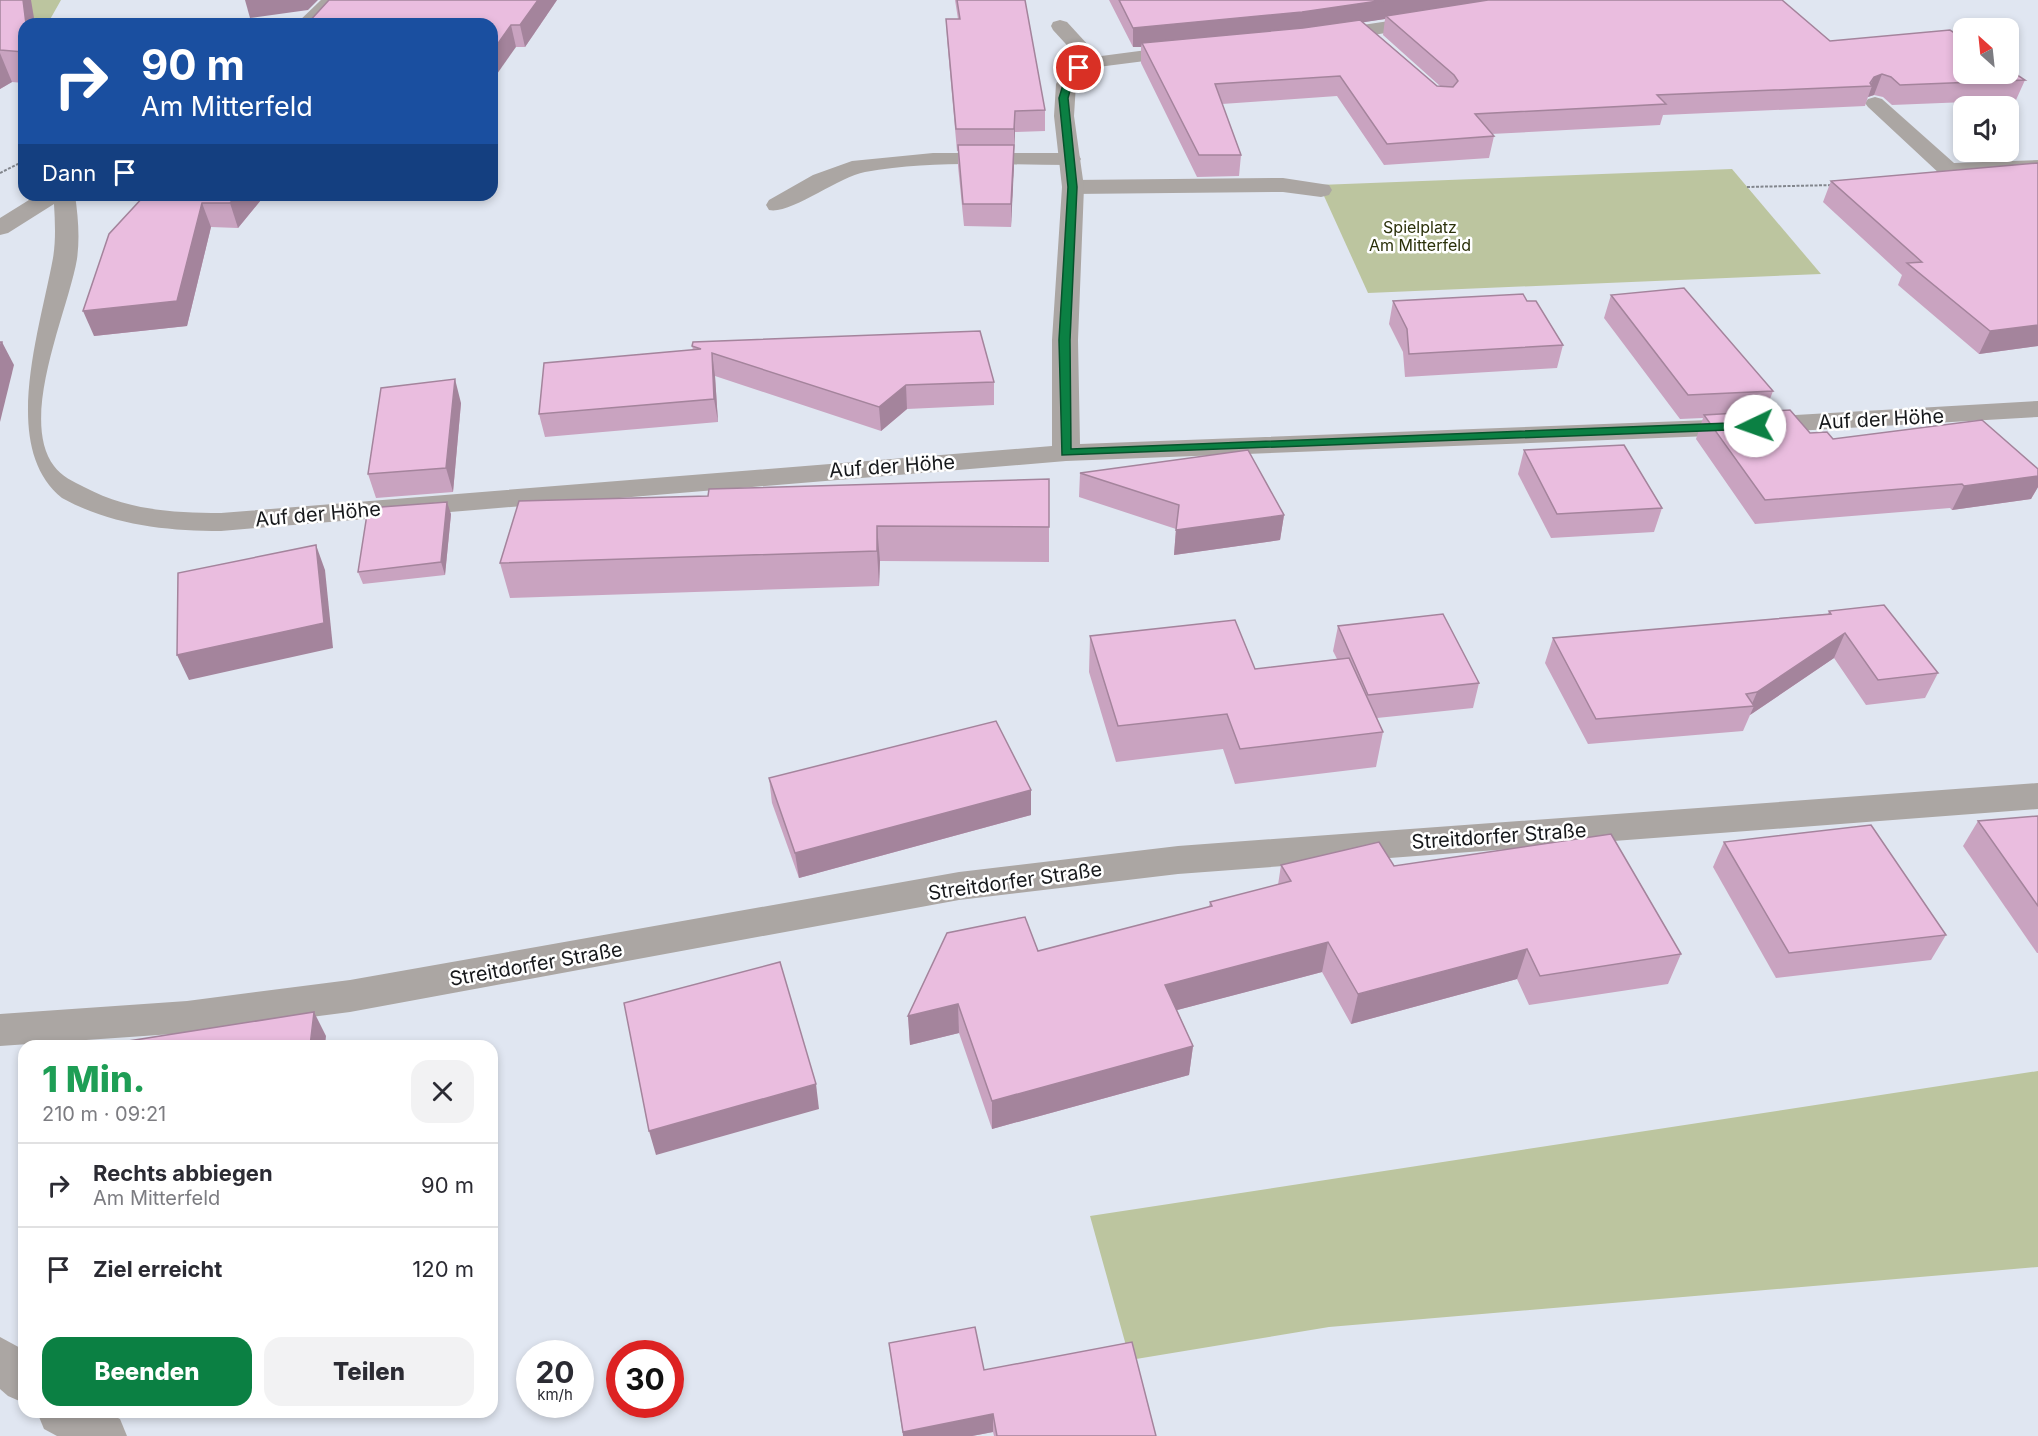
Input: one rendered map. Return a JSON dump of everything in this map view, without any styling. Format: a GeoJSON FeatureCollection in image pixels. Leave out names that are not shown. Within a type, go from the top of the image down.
{"type":"FeatureCollection","features":[{"type":"Feature","properties":{"kind":"street"},"geometry":{"type":"LineString","coordinates":[[312,18],[332,0]]}},
{"type":"Feature","properties":{"kind":"street"},"geometry":{"type":"LineString","coordinates":[[1310,38],[1364,32],[1446,18]]}},
{"type":"Feature","properties":{"kind":"street"},"geometry":{"type":"LineString","coordinates":[[1060,26],[1094,62]]}},
{"type":"Feature","properties":{"kind":"street"},"geometry":{"type":"LineString","coordinates":[[1364,32],[1381,47]]}},
{"type":"Feature","properties":{"kind":"street"},"geometry":{"type":"LineString","coordinates":[[1066,453],[1065,340],[1073,187],[1064,116],[1066,84],[1070,75],[1094,62],[1210,49]]}},
{"type":"Feature","properties":{"kind":"street"},"geometry":{"type":"LineString","coordinates":[[1875,103],[1949,170],[2038,166]]}},
{"type":"Feature","properties":{"kind":"street"},"geometry":{"type":"LineString","coordinates":[[777,205],[820,180],[860,166],[933,159],[1070,159]]}},
{"type":"Feature","properties":{"kind":"street"},"geometry":{"type":"LineString","coordinates":[[1073,187],[1283,185],[1321,190]]}},
{"type":"Feature","properties":{"kind":"street"},"geometry":{"type":"LineString","coordinates":[[0,228],[43,201]]}},
{"type":"Feature","properties":{"kind":"street","name":"Auf der Höhe"},"geometry":{"type":"LineString","coordinates":[[64,201],[67,244],[34,372],[29,405],[33,454],[42,470],[60,486],[111,510],[178,523],[221,522],[1066,453],[1710,428],[2038,409]]}},
{"type":"Feature","properties":{"kind":"street","name":"Streitdorfer Straße"},"geometry":{"type":"LineString","coordinates":[[0,1030],[187,1017],[350,996],[588,955],[959,886],[1178,860],[2038,796]]}},
{"type":"Feature","properties":{"kind":"street"},"geometry":{"type":"LineString","coordinates":[[0,1359],[18,1375]]}},
{"type":"Feature","properties":{"kind":"street"},"geometry":{"type":"LineString","coordinates":[[72,1418],[103,1436]]}},
{"type":"Feature","properties":{"kind":"path"},"geometry":{"type":"LineString","coordinates":[[0,173],[18,164]]}},
{"type":"Feature","properties":{"kind":"path"},"geometry":{"type":"LineString","coordinates":[[1747,187],[1840,184]]}},
{"type":"Feature","properties":{"kind":"green space"},"geometry":{"type":"Polygon","coordinates":[[[0,0],[61,0],[51,18],[18,18],[0,0]]]}},
{"type":"Feature","properties":{"kind":"green space","name":"Spielplatz Am Mitterfeld"},"geometry":{"type":"Polygon","coordinates":[[[1732,169],[1821,274],[1368,293],[1319,185],[1732,169]]]}},
{"type":"Feature","properties":{"kind":"green space"},"geometry":{"type":"Polygon","coordinates":[[[2038,1071],[2038,1267],[1329,1327],[1130,1360],[1090,1216],[2038,1071]]]}},
{"type":"Feature","properties":{"kind":"building"},"geometry":{"type":"Polygon","coordinates":[[[0,0],[23,0],[25,18],[18,18],[18,52],[0,50],[0,0]]]}},
{"type":"Feature","properties":{"kind":"building"},"geometry":{"type":"Polygon","coordinates":[[[329,0],[538,0],[520,25],[511,25],[498,43],[498,18],[312,18],[329,0]]]}},
{"type":"Feature","properties":{"kind":"building"},"geometry":{"type":"Polygon","coordinates":[[[957,0],[1025,0],[1045,110],[1015,111],[1014,129],[956,129],[946,19],[960,19],[957,0]]]}},
{"type":"Feature","properties":{"kind":"building"},"geometry":{"type":"Polygon","coordinates":[[[1119,0],[1385,0],[1302,12],[1133,28],[1119,0]]]}},
{"type":"Feature","properties":{"kind":"building"},"geometry":{"type":"Polygon","coordinates":[[[1488,0],[1782,0],[1830,41],[1950,30],[1953,32],[1953,83],[1900,85],[1891,77],[1882,74],[1874,77],[1870,83],[1872,86],[1657,95],[1666,104],[1475,114],[1494,136],[1387,144],[1340,76],[1215,84],[1241,155],[1199,155],[1142,43],[1303,28],[1360,20],[1437,86],[1453,87],[1458,81],[1454,75],[1386,16],[1488,0]]]}},
{"type":"Feature","properties":{"kind":"building"},"geometry":{"type":"Polygon","coordinates":[[[958,145],[1014,145],[1011,204],[963,204],[958,145]]]}},
{"type":"Feature","properties":{"kind":"building"},"geometry":{"type":"Polygon","coordinates":[[[2038,163],[2038,325],[1990,331],[1907,263],[1922,262],[1831,181],[2038,163]]]}},
{"type":"Feature","properties":{"kind":"building"},"geometry":{"type":"Polygon","coordinates":[[[139,201],[232,201],[230,203],[202,203],[177,301],[83,311],[109,234],[139,201]]]}},
{"type":"Feature","properties":{"kind":"building"},"geometry":{"type":"Polygon","coordinates":[[[1684,288],[1773,391],[1688,395],[1611,295],[1684,288]]]}},
{"type":"Feature","properties":{"kind":"building"},"geometry":{"type":"Polygon","coordinates":[[[1523,294],[1527,301],[1536,301],[1563,345],[1409,354],[1407,329],[1393,301],[1523,294]]]}},
{"type":"Feature","properties":{"kind":"building"},"geometry":{"type":"Polygon","coordinates":[[[980,331],[994,382],[906,385],[879,407],[712,353],[714,399],[539,414],[544,363],[701,349],[692,346],[693,342],[980,331]]]}},
{"type":"Feature","properties":{"kind":"building"},"geometry":{"type":"Polygon","coordinates":[[[455,379],[446,468],[368,474],[381,388],[455,379]]]}},
{"type":"Feature","properties":{"kind":"building"},"geometry":{"type":"Polygon","coordinates":[[[1790,410],[1810,433],[1827,432],[1833,439],[1982,420],[2038,469],[2038,476],[1964,486],[1962,484],[1765,500],[1704,415],[1790,410]]]}},
{"type":"Feature","properties":{"kind":"building"},"geometry":{"type":"Polygon","coordinates":[[[1624,445],[1662,508],[1557,514],[1524,450],[1624,445]]]}},
{"type":"Feature","properties":{"kind":"building"},"geometry":{"type":"Polygon","coordinates":[[[1248,450],[1284,515],[1176,530],[1179,505],[1080,473],[1248,450]]]}},
{"type":"Feature","properties":{"kind":"building"},"geometry":{"type":"Polygon","coordinates":[[[1049,479],[1049,527],[877,526],[877,551],[500,563],[519,501],[708,496],[709,489],[1049,479]]]}},
{"type":"Feature","properties":{"kind":"building"},"geometry":{"type":"Polygon","coordinates":[[[447,502],[441,562],[358,572],[368,508],[447,502]]]}},
{"type":"Feature","properties":{"kind":"building"},"geometry":{"type":"Polygon","coordinates":[[[316,545],[324,623],[177,655],[178,573],[316,545]]]}},
{"type":"Feature","properties":{"kind":"building"},"geometry":{"type":"Polygon","coordinates":[[[1884,605],[1938,673],[1878,680],[1845,633],[1757,692],[1746,694],[1754,706],[1596,719],[1553,638],[1831,614],[1829,611],[1884,605]]]}},
{"type":"Feature","properties":{"kind":"building"},"geometry":{"type":"Polygon","coordinates":[[[1443,614],[1479,683],[1368,695],[1338,626],[1443,614]]]}},
{"type":"Feature","properties":{"kind":"building"},"geometry":{"type":"Polygon","coordinates":[[[1235,620],[1255,669],[1349,658],[1383,732],[1240,749],[1227,714],[1118,726],[1090,636],[1235,620]]]}},
{"type":"Feature","properties":{"kind":"building"},"geometry":{"type":"Polygon","coordinates":[[[996,721],[1031,790],[795,853],[769,778],[996,721]]]}},
{"type":"Feature","properties":{"kind":"building"},"geometry":{"type":"Polygon","coordinates":[[[2038,816],[2038,906],[1978,821],[2038,816]]]}},
{"type":"Feature","properties":{"kind":"building"},"geometry":{"type":"Polygon","coordinates":[[[1871,825],[1946,935],[1789,953],[1724,842],[1871,825]]]}},
{"type":"Feature","properties":{"kind":"building"},"geometry":{"type":"Polygon","coordinates":[[[1611,834],[1681,954],[1540,976],[1527,949],[1358,994],[1328,942],[1165,985],[1193,1046],[992,1101],[958,1004],[908,1016],[947,933],[1025,917],[1038,951],[1212,906],[1210,902],[1291,881],[1281,865],[1379,842],[1394,866],[1611,834]]]}},
{"type":"Feature","properties":{"kind":"building"},"geometry":{"type":"Polygon","coordinates":[[[780,962],[816,1084],[649,1131],[624,1003],[780,962]]]}},
{"type":"Feature","properties":{"kind":"building"},"geometry":{"type":"Polygon","coordinates":[[[314,1012],[311,1040],[135,1040],[314,1012]]]}},
{"type":"Feature","properties":{"kind":"building"},"geometry":{"type":"Polygon","coordinates":[[[975,1327],[984,1370],[1132,1342],[1156,1436],[997,1436],[993,1414],[903,1432],[889,1343],[975,1327]]]}},
{"type":"Feature","properties":{"kind":"route"},"geometry":{"type":"LineString","coordinates":[[1079,68],[1070,75],[1064,98],[1064,116],[1073,187],[1065,340],[1066,453],[1755,426]]}}]}
